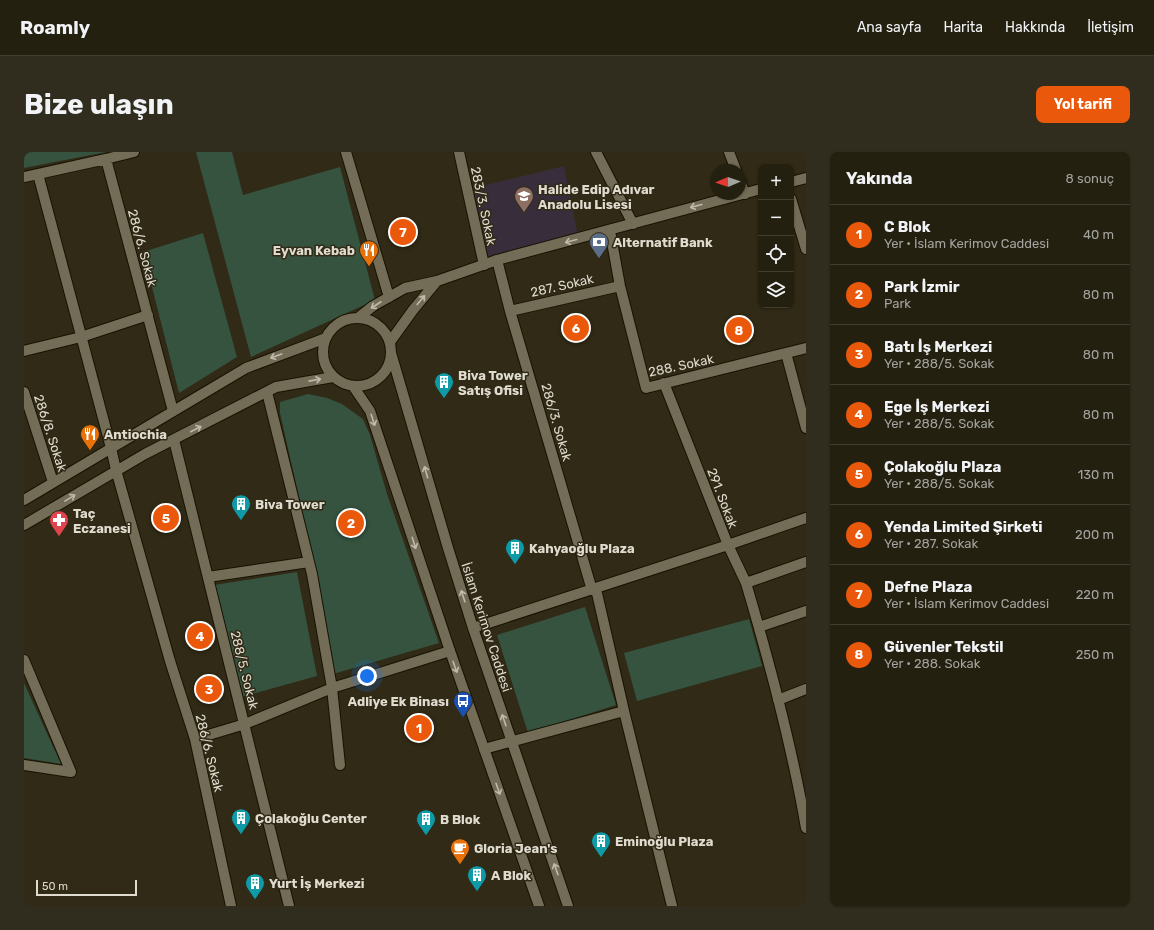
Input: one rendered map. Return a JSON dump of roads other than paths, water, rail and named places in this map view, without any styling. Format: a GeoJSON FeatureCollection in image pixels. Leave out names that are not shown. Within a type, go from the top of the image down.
{"type":"FeatureCollection","features":[{"type":"Feature","properties":{"kind":"street"},"geometry":{"type":"LineString","coordinates":[[24,177],[134,152]]}},
{"type":"Feature","properties":{"kind":"street"},"geometry":{"type":"LineString","coordinates":[[346,152],[389,297]]}},
{"type":"Feature","properties":{"kind":"street","name":"283/3. Sokak"},"geometry":{"type":"LineString","coordinates":[[459,152],[484,265]]}},
{"type":"Feature","properties":{"kind":"street"},"geometry":{"type":"LineString","coordinates":[[596,152],[632,224]]}},
{"type":"Feature","properties":{"kind":"street"},"geometry":{"type":"LineString","coordinates":[[729,152],[734,164]]}},
{"type":"Feature","properties":{"kind":"street","name":"286/6. Sokak"},"geometry":{"type":"LineString","coordinates":[[106,159],[173,411]]}},
{"type":"Feature","properties":{"kind":"street"},"geometry":{"type":"LineString","coordinates":[[38,174],[111,448]]}},
{"type":"Feature","properties":{"kind":"street"},"geometry":{"type":"LineString","coordinates":[[794,181],[806,178]]}},
{"type":"Feature","properties":{"kind":"street"},"geometry":{"type":"LineString","coordinates":[[746,194],[758,190]]}},
{"type":"Feature","properties":{"kind":"street"},"geometry":{"type":"LineString","coordinates":[[358,318],[373,306],[405,288],[437,281],[497,260],[722,200]]}},
{"type":"Feature","properties":{"kind":"street"},"geometry":{"type":"LineString","coordinates":[[791,200],[806,249]]}},
{"type":"Feature","properties":{"kind":"street","name":"288. Sokak"},"geometry":{"type":"LineString","coordinates":[[610,231],[620,286],[646,388],[806,348]]}},
{"type":"Feature","properties":{"kind":"street","name":"286/3. Sokak"},"geometry":{"type":"LineString","coordinates":[[497,260],[510,310],[594,589],[672,906]]}},
{"type":"Feature","properties":{"kind":"street"},"geometry":{"type":"LineString","coordinates":[[390,342],[413,310],[437,281]]}},
{"type":"Feature","properties":{"kind":"street","name":"287. Sokak"},"geometry":{"type":"LineString","coordinates":[[510,310],[620,286]]}},
{"type":"Feature","properties":{"kind":"street"},"geometry":{"type":"LineString","coordinates":[[24,350],[81,337],[148,315]]}},
{"type":"Feature","properties":{"kind":"street"},"geometry":{"type":"LineString","coordinates":[[358,318],[369,320],[378,325],[390,342],[391,353],[389,364],[384,374],[365,386],[353,386],[342,383],[333,377],[323,359],[323,348],[326,338],[334,327],[345,320],[358,318]]}},
{"type":"Feature","properties":{"kind":"street"},"geometry":{"type":"LineString","coordinates":[[24,500],[246,368],[326,338]]}},
{"type":"Feature","properties":{"kind":"street","name":"İslam Kerimov Caddesi"},"geometry":{"type":"LineString","coordinates":[[391,353],[473,628],[568,906]]}},
{"type":"Feature","properties":{"kind":"street"},"geometry":{"type":"LineString","coordinates":[[786,353],[806,428]]}},
{"type":"Feature","properties":{"kind":"street"},"geometry":{"type":"LineString","coordinates":[[24,525],[145,454],[276,387],[333,377]]}},
{"type":"Feature","properties":{"kind":"street","name":"291. Sokak"},"geometry":{"type":"LineString","coordinates":[[664,383],[728,545],[806,518]]}},
{"type":"Feature","properties":{"kind":"street"},"geometry":{"type":"LineString","coordinates":[[353,386],[370,411],[450,651],[539,906]]}},
{"type":"Feature","properties":{"kind":"street","name":"286/8. Sokak"},"geometry":{"type":"LineString","coordinates":[[24,392],[53,482]]}},
{"type":"Feature","properties":{"kind":"street"},"geometry":{"type":"LineString","coordinates":[[266,392],[309,562],[332,688],[340,765]]}},
{"type":"Feature","properties":{"kind":"street","name":"288/5. Sokak"},"geometry":{"type":"LineString","coordinates":[[174,440],[289,906]]}},
{"type":"Feature","properties":{"kind":"street","name":"286/6. Sokak"},"geometry":{"type":"LineString","coordinates":[[111,448],[170,661],[195,739],[231,906]]}},
{"type":"Feature","properties":{"kind":"street"},"geometry":{"type":"LineString","coordinates":[[473,628],[728,545],[746,583],[770,664],[804,800],[806,828]]}},
{"type":"Feature","properties":{"kind":"street"},"geometry":{"type":"LineString","coordinates":[[208,577],[309,562]]}},
{"type":"Feature","properties":{"kind":"street"},"geometry":{"type":"LineString","coordinates":[[746,583],[806,562]]}},
{"type":"Feature","properties":{"kind":"street"},"geometry":{"type":"LineString","coordinates":[[759,627],[806,611]]}},
{"type":"Feature","properties":{"kind":"street"},"geometry":{"type":"LineString","coordinates":[[195,739],[245,724],[332,688],[450,651]]}},
{"type":"Feature","properties":{"kind":"street"},"geometry":{"type":"LineString","coordinates":[[24,660],[71,772],[24,765]]}},
{"type":"Feature","properties":{"kind":"street"},"geometry":{"type":"LineString","coordinates":[[778,700],[806,689]]}},
{"type":"Feature","properties":{"kind":"street"},"geometry":{"type":"LineString","coordinates":[[484,749],[624,710]]}},
{"type":"Feature","properties":{"kind":"place","name":"Halide Edip Adıvar Anadolu Lisesi"},"geometry":{"type":"Point","coordinates":[524,213]}},
{"type":"Feature","properties":{"kind":"place","name":"Defne Plaza"},"geometry":{"type":"Point","coordinates":[403,232]}},
{"type":"Feature","properties":{"kind":"place","name":"Alternatif Bank"},"geometry":{"type":"Point","coordinates":[599,259]}},
{"type":"Feature","properties":{"kind":"place","name":"Eyvan Kebab"},"geometry":{"type":"Point","coordinates":[369,267]}},
{"type":"Feature","properties":{"kind":"place","name":"Yenda Limited Şirketi"},"geometry":{"type":"Point","coordinates":[576,328]}},
{"type":"Feature","properties":{"kind":"place","name":"Güvenler Tekstil"},"geometry":{"type":"Point","coordinates":[739,330]}},
{"type":"Feature","properties":{"kind":"place","name":"Biva Tower Satış Ofisi"},"geometry":{"type":"Point","coordinates":[444,399]}},
{"type":"Feature","properties":{"kind":"place","name":"Antiochia"},"geometry":{"type":"Point","coordinates":[90,451]}},
{"type":"Feature","properties":{"kind":"place","name":"Çolakoğlu Plaza"},"geometry":{"type":"Point","coordinates":[166,518]}},
{"type":"Feature","properties":{"kind":"place","name":"Biva Tower"},"geometry":{"type":"Point","coordinates":[241,521]}},
{"type":"Feature","properties":{"kind":"place","name":"Park İzmir"},"geometry":{"type":"Point","coordinates":[351,523]}},
{"type":"Feature","properties":{"kind":"place","name":"Taç Eczanesi"},"geometry":{"type":"Point","coordinates":[59,537]}},
{"type":"Feature","properties":{"kind":"place","name":"Kahyaoğlu Plaza"},"geometry":{"type":"Point","coordinates":[515,565]}},
{"type":"Feature","properties":{"kind":"place","name":"Ege İş Merkezi"},"geometry":{"type":"Point","coordinates":[200,636]}},
{"type":"Feature","properties":{"kind":"place","name":"Batı İş Merkezi"},"geometry":{"type":"Point","coordinates":[209,689]}},
{"type":"Feature","properties":{"kind":"place","name":"Adliye Ek Binası"},"geometry":{"type":"Point","coordinates":[463,718]}},
{"type":"Feature","properties":{"kind":"place","name":"C Blok"},"geometry":{"type":"Point","coordinates":[419,728]}},
{"type":"Feature","properties":{"kind":"place","name":"Çolakoğlu Center"},"geometry":{"type":"Point","coordinates":[241,835]}},
{"type":"Feature","properties":{"kind":"place","name":"B Blok"},"geometry":{"type":"Point","coordinates":[426,836]}},
{"type":"Feature","properties":{"kind":"place","name":"Eminoğlu Plaza"},"geometry":{"type":"Point","coordinates":[601,858]}},
{"type":"Feature","properties":{"kind":"place","name":"Gloria Jean's"},"geometry":{"type":"Point","coordinates":[460,865]}},
{"type":"Feature","properties":{"kind":"place","name":"A Blok"},"geometry":{"type":"Point","coordinates":[477,892]}},
{"type":"Feature","properties":{"kind":"place","name":"Yurt İş Merkezi"},"geometry":{"type":"Point","coordinates":[255,900]}}]}
